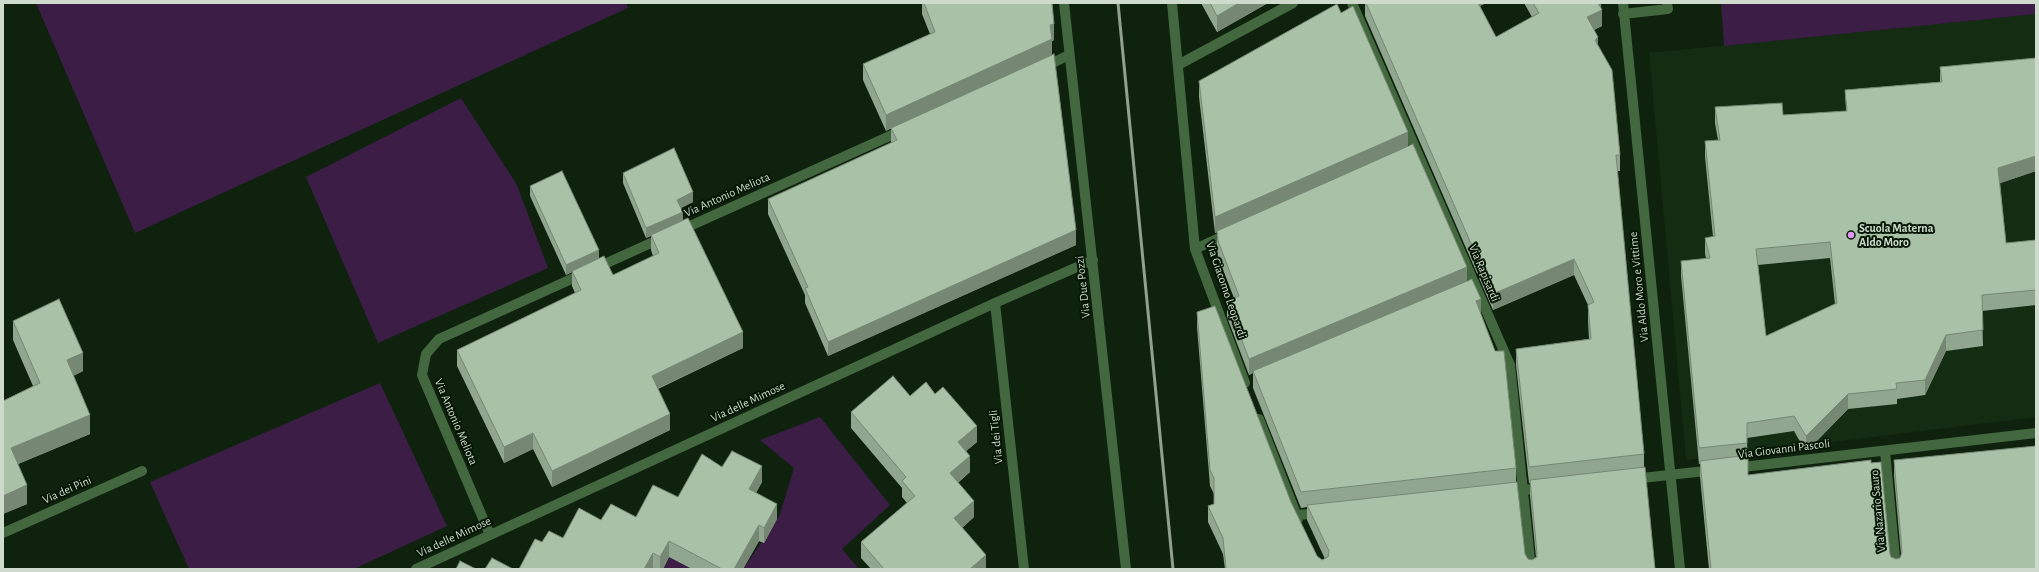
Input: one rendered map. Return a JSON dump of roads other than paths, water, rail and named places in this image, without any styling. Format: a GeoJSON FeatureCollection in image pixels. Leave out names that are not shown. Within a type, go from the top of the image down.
{"type":"FeatureCollection","features":[{"type":"Feature","properties":{"kind":"street","name":"Via Due Pozzi"},"geometry":{"type":"LineString","coordinates":[[1064,3],[1126,569]]}},
{"type":"Feature","properties":{"kind":"street","name":"Via Giacomo Leopardi"},"geometry":{"type":"LineString","coordinates":[[1172,3],[1196,248],[1248,386]]}},
{"type":"Feature","properties":{"kind":"street"},"geometry":{"type":"LineString","coordinates":[[1178,65],[1293,3]]}},
{"type":"Feature","properties":{"kind":"street","name":"Via Rapisardi"},"geometry":{"type":"LineString","coordinates":[[1352,3],[1413,152],[1472,287],[1510,365],[1531,569]]}},
{"type":"Feature","properties":{"kind":"street","name":"Via Aldo Moro e Vittime"},"geometry":{"type":"LineString","coordinates":[[1623,3],[1680,569]]}},
{"type":"Feature","properties":{"kind":"street"},"geometry":{"type":"LineString","coordinates":[[1623,14],[1668,9],[1667,3]]}},
{"type":"Feature","properties":{"kind":"street"},"geometry":{"type":"LineString","coordinates":[[1033,72],[1069,55]]}},
{"type":"Feature","properties":{"kind":"street","name":"Via Antonio Meliota"},"geometry":{"type":"LineString","coordinates":[[490,535],[422,375],[426,354],[438,339],[910,127]]}},
{"type":"Feature","properties":{"kind":"street"},"geometry":{"type":"LineString","coordinates":[[1196,248],[1238,230]]}},
{"type":"Feature","properties":{"kind":"street","name":"Via delle Mimose"},"geometry":{"type":"LineString","coordinates":[[416,569],[994,303],[1093,260]]}},
{"type":"Feature","properties":{"kind":"street","name":"Via dei Tigli"},"geometry":{"type":"LineString","coordinates":[[994,303],[1024,569]]}},
{"type":"Feature","properties":{"kind":"street"},"geometry":{"type":"LineString","coordinates":[[1254,406],[1303,529]]}},
{"type":"Feature","properties":{"kind":"street","name":"Via Giovanni Pascoli"},"geometry":{"type":"LineString","coordinates":[[1624,480],[2036,433]]}},
{"type":"Feature","properties":{"kind":"street","name":"Via Nazario Sauro"},"geometry":{"type":"LineString","coordinates":[[1885,450],[1896,569]]}},
{"type":"Feature","properties":{"kind":"street","name":"Via dei Pini"},"geometry":{"type":"LineString","coordinates":[[3,533],[142,471]]}},
{"type":"Feature","properties":{"kind":"street"},"geometry":{"type":"LineString","coordinates":[[1492,493],[1554,487]]}},
{"type":"Feature","properties":{"kind":"street"},"geometry":{"type":"LineString","coordinates":[[1297,515],[1328,512]]}},
{"type":"Feature","properties":{"kind":"railway"},"geometry":{"type":"LineString","coordinates":[[1118,3],[1173,569]]}},
{"type":"Feature","properties":{"kind":"place","name":"Scuola Materna Aldo Moro"},"geometry":{"type":"Point","coordinates":[1851,235]}}]}
